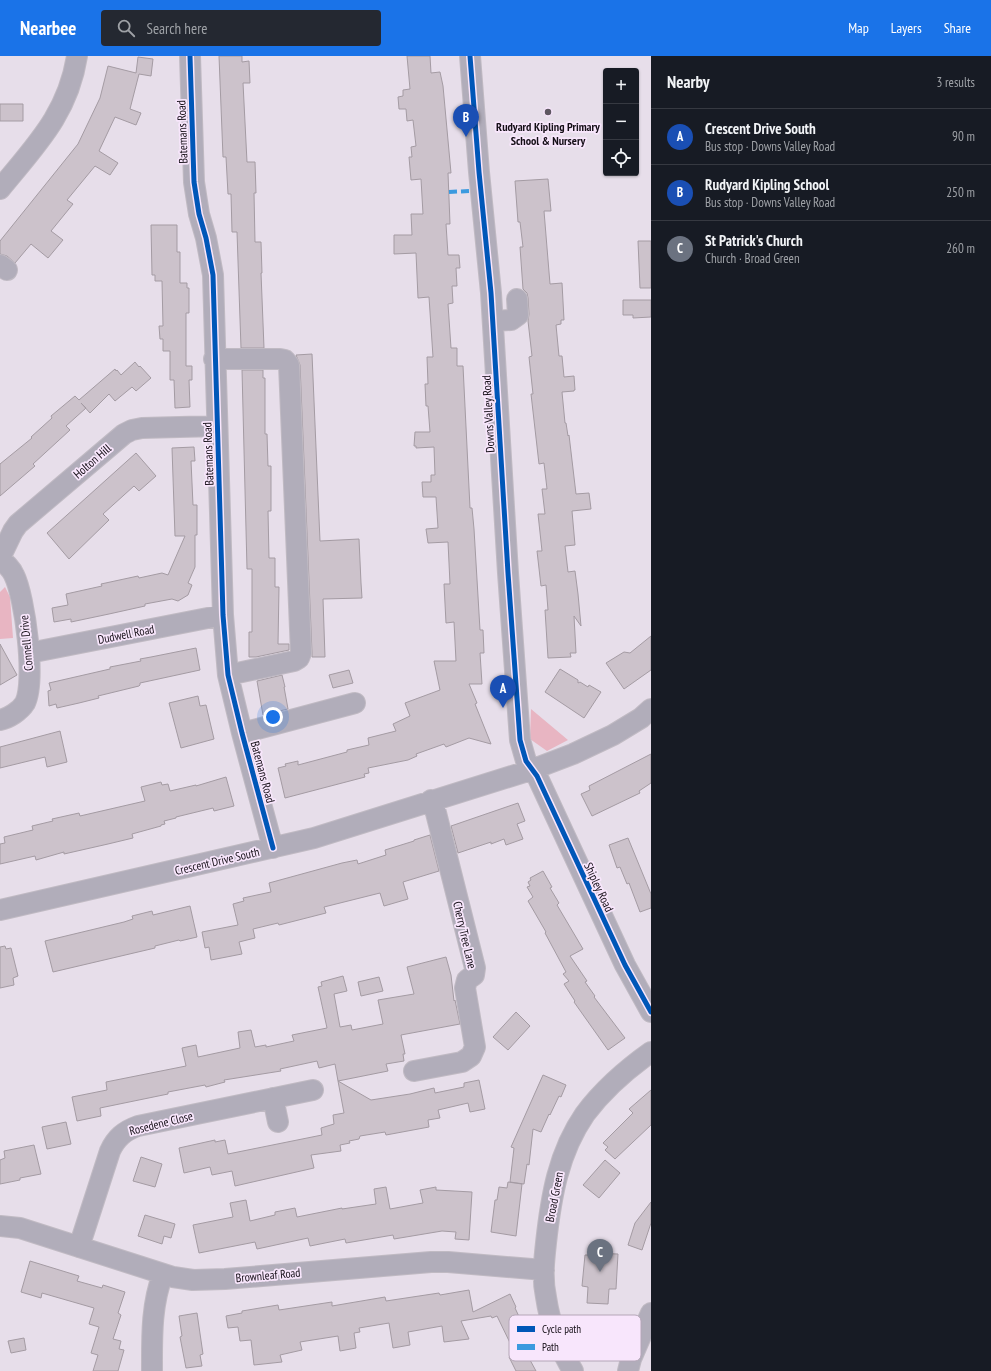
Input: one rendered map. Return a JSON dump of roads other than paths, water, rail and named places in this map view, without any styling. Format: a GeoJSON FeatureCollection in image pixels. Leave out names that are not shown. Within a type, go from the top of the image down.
{"type":"FeatureCollection","features":[{"type":"Feature","properties":{"kind":"street"},"geometry":{"type":"LineString","coordinates":[[0,189],[56,118],[68,93],[77,56]]}},
{"type":"Feature","properties":{"kind":"street","name":"Batemans Road"},"geometry":{"type":"LineString","coordinates":[[190,56],[194,182],[199,214],[206,238],[213,275],[214,359],[223,615],[228,675],[273,848]]}},
{"type":"Feature","properties":{"kind":"street","name":"Downs Valley Road"},"geometry":{"type":"LineString","coordinates":[[470,56],[493,321],[508,573],[520,740],[526,761],[531,770]]}},
{"type":"Feature","properties":{"kind":"street"},"geometry":{"type":"LineString","coordinates":[[493,321],[511,320],[518,315],[517,299]]}},
{"type":"Feature","properties":{"kind":"street"},"geometry":{"type":"LineString","coordinates":[[214,359],[280,359],[285,360],[289,365],[301,652],[299,658],[294,661],[228,675]]}},
{"type":"Feature","properties":{"kind":"street","name":"Holton Hill"},"geometry":{"type":"LineString","coordinates":[[0,559],[13,531],[18,524],[124,434],[132,430],[142,428],[217,426]]}},
{"type":"Feature","properties":{"kind":"street","name":"Connell Drive"},"geometry":{"type":"LineString","coordinates":[[0,559],[14,573],[21,594],[29,653],[30,678],[28,693],[21,708],[0,720]]}},
{"type":"Feature","properties":{"kind":"street","name":"Dudwell Road"},"geometry":{"type":"LineString","coordinates":[[29,653],[223,615]]}},
{"type":"Feature","properties":{"kind":"street"},"geometry":{"type":"LineString","coordinates":[[242,733],[355,703]]}},
{"type":"Feature","properties":{"kind":"street","name":"Crescent Drive South"},"geometry":{"type":"LineString","coordinates":[[0,910],[314,838],[431,800],[531,770],[573,754],[613,735],[640,718],[651,709]]}},
{"type":"Feature","properties":{"kind":"street","name":"Shipley Road"},"geometry":{"type":"LineString","coordinates":[[531,770],[536,776],[625,965],[651,1012]]}},
{"type":"Feature","properties":{"kind":"street","name":"Cherry Tree Lane"},"geometry":{"type":"LineString","coordinates":[[414,1071],[462,1062],[471,1056],[474,1047],[465,988],[467,980],[474,975],[475,968],[436,813],[431,800]]}},
{"type":"Feature","properties":{"kind":"street","name":"Broad Green"},"geometry":{"type":"LineString","coordinates":[[550,1315],[545,1296],[544,1270],[548,1224],[555,1182],[568,1144],[585,1115],[602,1094],[624,1073],[651,1052]]}},
{"type":"Feature","properties":{"kind":"street","name":"Rosedene Close"},"geometry":{"type":"LineString","coordinates":[[79,1247],[110,1151],[117,1140],[126,1131],[138,1126],[313,1090]]}},
{"type":"Feature","properties":{"kind":"street"},"geometry":{"type":"LineString","coordinates":[[273,1098],[278,1122]]}},
{"type":"Feature","properties":{"kind":"street","name":"Brownleaf Road"},"geometry":{"type":"LineString","coordinates":[[0,1226],[20,1228],[183,1280],[204,1280],[425,1262],[448,1262],[544,1270]]}},
{"type":"Feature","properties":{"kind":"street"},"geometry":{"type":"LineString","coordinates":[[152,1371],[153,1310],[163,1274]]}},
{"type":"Feature","properties":{"kind":"street"},"geometry":{"type":"LineString","coordinates":[[641,1339],[649,1320]]}},
{"type":"Feature","properties":{"kind":"street","name":"Broad Green"},"geometry":{"type":"LineString","coordinates":[[567,1361],[573,1371]]}},
{"type":"Feature","properties":{"kind":"street"},"geometry":{"type":"LineString","coordinates":[[628,1371],[632,1361]]}},
{"type":"Feature","properties":{"kind":"place","name":"Rudyard Kipling Primary School & Nursery"},"geometry":{"type":"Point","coordinates":[548,112]}},
{"type":"Feature","properties":{"kind":"place","name":"Rudyard Kipling School"},"geometry":{"type":"Point","coordinates":[466,137]}},
{"type":"Feature","properties":{"kind":"place","name":"Crescent Drive South"},"geometry":{"type":"Point","coordinates":[503,708]}},
{"type":"Feature","properties":{"kind":"place","name":"St Patrick's Church"},"geometry":{"type":"Point","coordinates":[600,1272]}}]}
